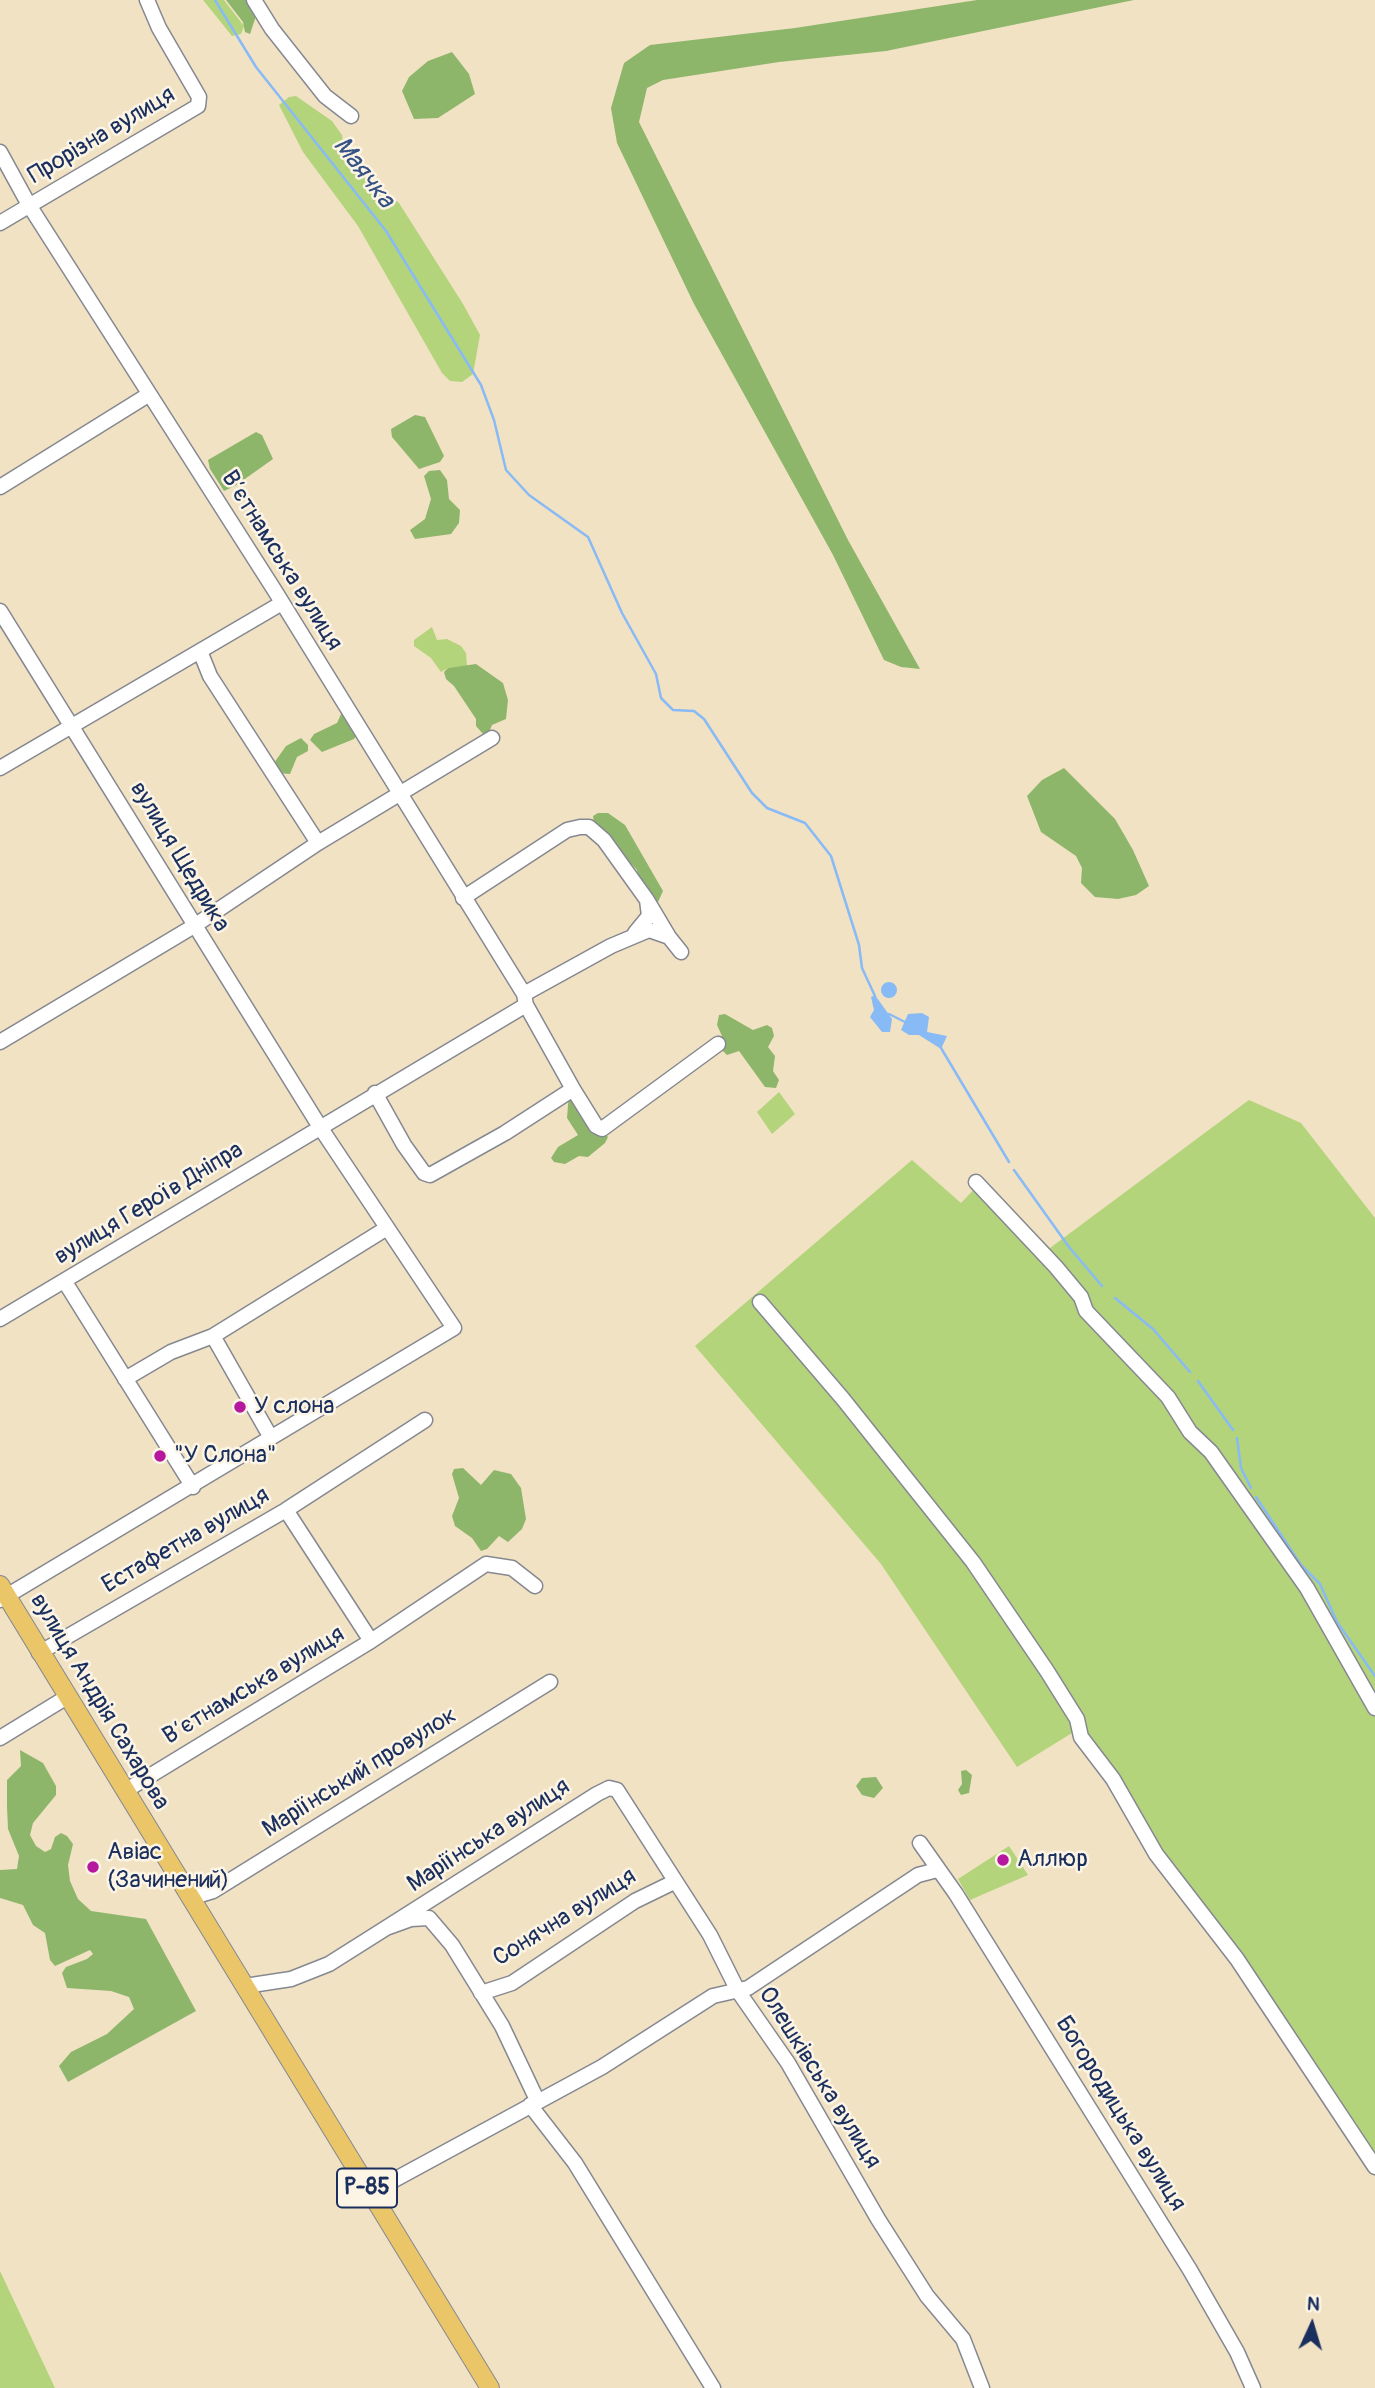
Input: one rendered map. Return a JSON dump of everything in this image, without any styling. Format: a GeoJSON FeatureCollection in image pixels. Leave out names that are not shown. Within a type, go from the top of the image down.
{"type":"FeatureCollection","features":[{"type":"Feature","properties":{"kind":"main road","name":"вулиця Андрія Сахарова"},"geometry":{"type":"LineString","coordinates":[[2,1594],[245,1986]]}},
{"type":"Feature","properties":{"kind":"main road","name":"Р-85"},"geometry":{"type":"LineString","coordinates":[[245,1986],[490,2388]]}},
{"type":"Feature","properties":{"kind":"street","name":"Прорізна вулиця"},"geometry":{"type":"LineString","coordinates":[[0,223],[198,106],[199,97],[159,28],[147,0]]}},
{"type":"Feature","properties":{"kind":"street"},"geometry":{"type":"LineString","coordinates":[[254,0],[272,29],[325,96],[351,116]]}},
{"type":"Feature","properties":{"kind":"street","name":"Вʼєтнамська вулиця"},"geometry":{"type":"LineString","coordinates":[[0,152],[29,205],[282,603],[463,898],[525,1000],[596,1126],[603,1129],[718,1044]]}},
{"type":"Feature","properties":{"kind":"street"},"geometry":{"type":"LineString","coordinates":[[0,487],[148,395]]}},
{"type":"Feature","properties":{"kind":"street"},"geometry":{"type":"LineString","coordinates":[[0,768],[282,603]]}},
{"type":"Feature","properties":{"kind":"street","name":"вулиця Щедрика"},"geometry":{"type":"LineString","coordinates":[[0,611],[320,1127]]}},
{"type":"Feature","properties":{"kind":"street"},"geometry":{"type":"LineString","coordinates":[[200,651],[210,676],[318,843]]}},
{"type":"Feature","properties":{"kind":"street"},"geometry":{"type":"LineString","coordinates":[[0,1042],[194,926],[318,843],[492,738]]}},
{"type":"Feature","properties":{"kind":"street"},"geometry":{"type":"LineString","coordinates":[[463,898],[568,830],[589,827],[604,840],[681,952]]}},
{"type":"Feature","properties":{"kind":"street"},"geometry":{"type":"LineString","coordinates":[[635,933],[649,916],[647,900]]}},
{"type":"Feature","properties":{"kind":"street"},"geometry":{"type":"LineString","coordinates":[[635,933],[649,930],[669,937]]}},
{"type":"Feature","properties":{"kind":"street","name":"вулиця Героїв Дніпра"},"geometry":{"type":"LineString","coordinates":[[0,1319],[320,1127],[635,933]]}},
{"type":"Feature","properties":{"kind":"street"},"geometry":{"type":"LineString","coordinates":[[374,1093],[404,1145],[424,1173],[430,1175],[505,1133],[573,1089]]}},
{"type":"Feature","properties":{"kind":"street"},"geometry":{"type":"LineString","coordinates":[[2,1594],[193,1486],[270,1436],[454,1328],[320,1127]]}},
{"type":"Feature","properties":{"kind":"street"},"geometry":{"type":"LineString","coordinates":[[976,1182],[1056,1267],[1081,1297],[1086,1311],[1168,1397],[1190,1432],[1226,1472],[1307,1588],[1375,1708]]}},
{"type":"Feature","properties":{"kind":"street"},"geometry":{"type":"LineString","coordinates":[[125,1379],[171,1352],[213,1336],[387,1228]]}},
{"type":"Feature","properties":{"kind":"street"},"geometry":{"type":"LineString","coordinates":[[65,1282],[193,1486]]}},
{"type":"Feature","properties":{"kind":"street"},"geometry":{"type":"LineString","coordinates":[[760,1302],[843,1399],[973,1562],[1047,1671],[1077,1719],[1081,1737],[1113,1779],[1157,1854],[1237,1959],[1375,2167]]}},
{"type":"Feature","properties":{"kind":"street"},"geometry":{"type":"LineString","coordinates":[[213,1336],[270,1436]]}},
{"type":"Feature","properties":{"kind":"street","name":"Естафетна вулиця"},"geometry":{"type":"LineString","coordinates":[[39,1653],[286,1510],[425,1420]]}},
{"type":"Feature","properties":{"kind":"street","name":"Вʼєтнамська вулиця"},"geometry":{"type":"LineString","coordinates":[[286,1510],[371,1641]]}},
{"type":"Feature","properties":{"kind":"street","name":"Вʼєтнамська вулиця"},"geometry":{"type":"LineString","coordinates":[[125,1791],[371,1641],[486,1564],[512,1568],[535,1586]]}},
{"type":"Feature","properties":{"kind":"street","name":"Маріїнський провулок"},"geometry":{"type":"LineString","coordinates":[[190,1898],[213,1891],[551,1682]]}},
{"type":"Feature","properties":{"kind":"street"},"geometry":{"type":"LineString","coordinates":[[0,1738],[67,1697]]}},
{"type":"Feature","properties":{"kind":"street","name":"Маріїнська вулиця"},"geometry":{"type":"LineString","coordinates":[[386,1928],[597,1794],[610,1788],[617,1790]]}},
{"type":"Feature","properties":{"kind":"street","name":"Олешківська вулиця"},"geometry":{"type":"LineString","coordinates":[[617,1790],[710,1935],[738,1991],[788,2063],[878,2219],[927,2296],[963,2339],[974,2360],[982,2388]]}},
{"type":"Feature","properties":{"kind":"street","name":"Богородицька вулиця"},"geometry":{"type":"LineString","coordinates":[[920,1843],[956,1894],[1190,2270],[1237,2352],[1253,2388]]}},
{"type":"Feature","properties":{"kind":"street"},"geometry":{"type":"LineString","coordinates":[[370,2193],[602,2067],[713,1996],[725,1991],[748,1988],[918,1875],[937,1870]]}},
{"type":"Feature","properties":{"kind":"street","name":"Сонячна вулиця"},"geometry":{"type":"LineString","coordinates":[[481,1993],[512,1983],[635,1901],[674,1881]]}},
{"type":"Feature","properties":{"kind":"street"},"geometry":{"type":"LineString","coordinates":[[245,1986],[291,1979],[329,1964],[386,1928],[422,1916],[429,1918],[452,1945],[502,2026],[534,2104],[575,2163],[713,2388]]}},
{"type":"Feature","properties":{"kind":"green space"},"geometry":{"type":"Polygon","coordinates":[[[203,0],[224,0],[244,26],[241,34],[232,36],[203,0]]]}},
{"type":"Feature","properties":{"kind":"green space"},"geometry":{"type":"Polygon","coordinates":[[[226,0],[251,0],[256,16],[250,34],[245,32],[243,22],[226,0]]]}},
{"type":"Feature","properties":{"kind":"green space"},"geometry":{"type":"Polygon","coordinates":[[[977,0],[1134,0],[886,51],[779,62],[663,80],[647,88],[639,122],[848,540],[920,669],[901,667],[884,660],[833,555],[694,304],[617,143],[611,108],[624,63],[650,45],[795,28],[977,0]]]}},
{"type":"Feature","properties":{"kind":"green space"},"geometry":{"type":"Polygon","coordinates":[[[452,52],[469,74],[475,94],[438,118],[414,119],[402,91],[409,77],[428,61],[452,52]]]}},
{"type":"Feature","properties":{"kind":"green space"},"geometry":{"type":"Polygon","coordinates":[[[296,96],[332,121],[342,135],[344,147],[356,169],[399,203],[463,304],[480,335],[473,374],[462,382],[450,381],[442,373],[358,226],[303,152],[279,105],[289,97],[296,96]]]}},
{"type":"Feature","properties":{"kind":"green space"},"geometry":{"type":"Polygon","coordinates":[[[415,415],[425,417],[444,456],[440,462],[419,469],[392,437],[391,429],[415,415]]]}},
{"type":"Feature","properties":{"kind":"green space"},"geometry":{"type":"Polygon","coordinates":[[[256,432],[262,435],[273,459],[224,491],[210,469],[208,460],[256,432]]]}},
{"type":"Feature","properties":{"kind":"green space"},"geometry":{"type":"Polygon","coordinates":[[[440,470],[447,480],[449,499],[460,510],[459,523],[451,534],[415,539],[410,530],[425,519],[431,499],[424,476],[429,471],[440,470]]]}},
{"type":"Feature","properties":{"kind":"green space"},"geometry":{"type":"Polygon","coordinates":[[[432,627],[437,640],[447,639],[461,646],[466,653],[467,666],[448,668],[441,672],[431,658],[414,646],[414,640],[432,627]]]}},
{"type":"Feature","properties":{"kind":"green space"},"geometry":{"type":"Polygon","coordinates":[[[476,664],[503,683],[508,700],[506,719],[492,725],[489,732],[483,734],[444,672],[448,668],[476,664]]]}},
{"type":"Feature","properties":{"kind":"green space"},"geometry":{"type":"Polygon","coordinates":[[[342,712],[358,734],[354,739],[322,752],[310,740],[314,734],[337,723],[342,712]]]}},
{"type":"Feature","properties":{"kind":"green space"},"geometry":{"type":"Polygon","coordinates":[[[301,738],[308,745],[308,751],[297,757],[290,774],[276,773],[274,763],[286,746],[301,738]]]}},
{"type":"Feature","properties":{"kind":"green space"},"geometry":{"type":"Polygon","coordinates":[[[1064,768],[1115,819],[1133,850],[1149,886],[1136,895],[1118,899],[1095,897],[1081,883],[1082,868],[1076,856],[1041,832],[1027,796],[1042,780],[1064,768]]]}},
{"type":"Feature","properties":{"kind":"green space"},"geometry":{"type":"Polygon","coordinates":[[[608,813],[625,825],[663,891],[658,902],[653,902],[638,879],[637,870],[594,824],[593,816],[608,813]]]}},
{"type":"Feature","properties":{"kind":"green space"},"geometry":{"type":"Polygon","coordinates":[[[725,1014],[753,1030],[767,1025],[772,1028],[774,1036],[768,1047],[775,1056],[773,1071],[779,1080],[776,1088],[765,1087],[739,1051],[727,1055],[722,1050],[722,1036],[717,1025],[719,1015],[725,1014]]]}},
{"type":"Feature","properties":{"kind":"green space"},"geometry":{"type":"Polygon","coordinates":[[[779,1092],[795,1114],[772,1134],[757,1112],[779,1092]]]}},
{"type":"Feature","properties":{"kind":"green space"},"geometry":{"type":"Polygon","coordinates":[[[569,1093],[608,1137],[605,1143],[588,1157],[579,1156],[565,1164],[554,1162],[551,1158],[558,1147],[578,1135],[567,1118],[569,1093]]]}},
{"type":"Feature","properties":{"kind":"green space"},"geometry":{"type":"Polygon","coordinates":[[[1249,1100],[1301,1123],[1375,1218],[1375,2175],[1132,1808],[1072,1733],[1017,1767],[881,1564],[695,1346],[912,1160],[961,1203],[982,1181],[1050,1248],[1249,1100]]]}},
{"type":"Feature","properties":{"kind":"green space"},"geometry":{"type":"Polygon","coordinates":[[[463,1468],[481,1485],[494,1470],[511,1474],[521,1488],[526,1519],[522,1529],[508,1542],[499,1536],[487,1549],[481,1551],[472,1538],[455,1526],[452,1516],[459,1498],[452,1474],[454,1469],[463,1468]]]}},
{"type":"Feature","properties":{"kind":"green space"},"geometry":{"type":"Polygon","coordinates":[[[20,1750],[43,1763],[56,1786],[56,1795],[33,1823],[30,1835],[36,1846],[45,1852],[51,1849],[55,1837],[61,1833],[67,1836],[73,1844],[68,1865],[70,1881],[78,1899],[91,1911],[146,1919],[196,2011],[68,2082],[59,2066],[71,2052],[107,2034],[134,2009],[129,1997],[111,1991],[67,1988],[62,1973],[66,1967],[93,1954],[90,1950],[55,1966],[50,1960],[45,1933],[33,1925],[23,1905],[0,1898],[0,1870],[17,1869],[19,1856],[8,1829],[7,1780],[21,1766],[20,1750]]]}},
{"type":"Feature","properties":{"kind":"green space"},"geometry":{"type":"Polygon","coordinates":[[[966,1770],[972,1775],[969,1793],[961,1795],[958,1790],[962,1784],[961,1771],[966,1770]]]}},
{"type":"Feature","properties":{"kind":"green space"},"geometry":{"type":"Polygon","coordinates":[[[876,1777],[883,1788],[874,1798],[862,1795],[856,1786],[862,1778],[876,1777]]]}},
{"type":"Feature","properties":{"kind":"green space","name":"Аллюр"},"geometry":{"type":"Polygon","coordinates":[[[1009,1846],[1028,1875],[970,1900],[958,1879],[1009,1846]]]}},
{"type":"Feature","properties":{"kind":"green space"},"geometry":{"type":"Polygon","coordinates":[[[0,2271],[55,2388],[0,2388],[0,2271]]]}},
{"type":"Feature","properties":{"kind":"water"},"geometry":{"type":"Polygon","coordinates":[[[886,982],[892,982],[897,990],[895,996],[886,998],[881,993],[881,987],[886,982]]]}},
{"type":"Feature","properties":{"kind":"water"},"geometry":{"type":"Polygon","coordinates":[[[875,995],[892,1019],[890,1032],[882,1032],[870,1017],[874,1010],[871,997],[875,995]]]}},
{"type":"Feature","properties":{"kind":"water"},"geometry":{"type":"Polygon","coordinates":[[[922,1013],[929,1017],[927,1032],[947,1036],[941,1049],[919,1035],[909,1035],[901,1030],[908,1014],[922,1013]]]}},
{"type":"Feature","properties":{"kind":"waterway","name":"Маячка"},"geometry":{"type":"LineString","coordinates":[[215,0],[256,67],[386,231],[481,385],[494,420],[506,470],[529,495],[588,537],[622,613],[656,674],[661,698],[673,710],[694,711],[704,719],[752,793],[767,808],[805,823],[831,856],[859,945],[862,968],[875,996]]}},
{"type":"Feature","properties":{"kind":"waterway"},"geometry":{"type":"LineString","coordinates":[[889,1014],[905,1022]]}},
{"type":"Feature","properties":{"kind":"waterway"},"geometry":{"type":"LineString","coordinates":[[941,1048],[1009,1162]]}},
{"type":"Feature","properties":{"kind":"waterway"},"geometry":{"type":"LineString","coordinates":[[1014,1170],[1069,1247],[1102,1286]]}},
{"type":"Feature","properties":{"kind":"waterway"},"geometry":{"type":"LineString","coordinates":[[1115,1298],[1153,1329],[1190,1372]]}},
{"type":"Feature","properties":{"kind":"waterway"},"geometry":{"type":"LineString","coordinates":[[1198,1381],[1233,1430]]}},
{"type":"Feature","properties":{"kind":"waterway"},"geometry":{"type":"LineString","coordinates":[[1237,1438],[1241,1468],[1251,1488]]}},
{"type":"Feature","properties":{"kind":"waterway"},"geometry":{"type":"LineString","coordinates":[[1256,1497],[1301,1565],[1320,1584],[1337,1622],[1375,1676]]}},
{"type":"Feature","properties":{"kind":"place","name":"У слона"},"geometry":{"type":"Point","coordinates":[240,1407]}},
{"type":"Feature","properties":{"kind":"place","name":"\"У Слона\""},"geometry":{"type":"Point","coordinates":[160,1456]}},
{"type":"Feature","properties":{"kind":"place","name":"Аллюр"},"geometry":{"type":"Point","coordinates":[1003,1860]}},
{"type":"Feature","properties":{"kind":"place","name":"Авіас (Зачинений)"},"geometry":{"type":"Point","coordinates":[93,1867]}}]}
